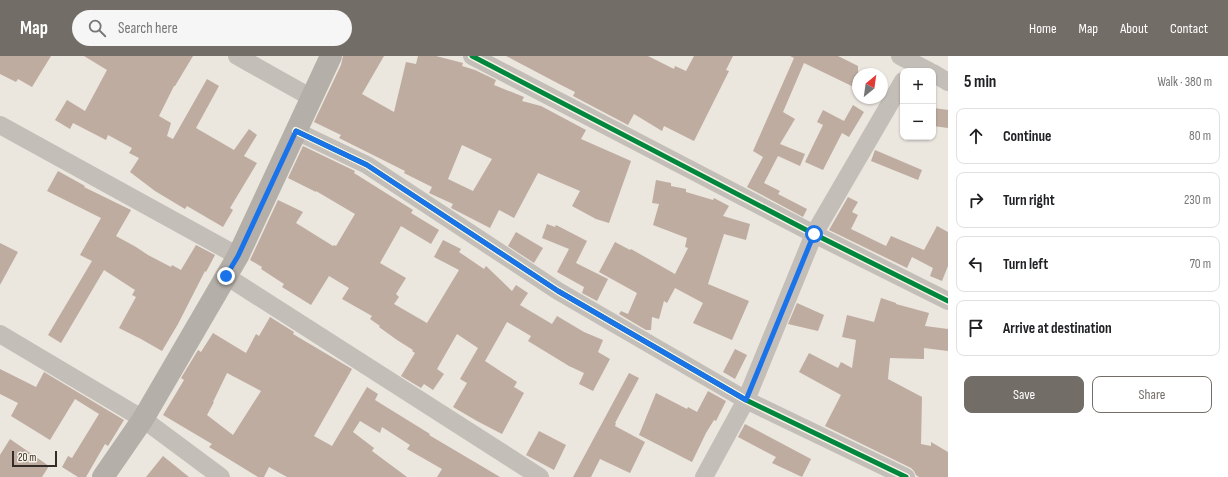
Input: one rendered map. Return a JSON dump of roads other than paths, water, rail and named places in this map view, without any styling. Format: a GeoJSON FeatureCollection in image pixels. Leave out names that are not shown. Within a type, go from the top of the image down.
{"type":"FeatureCollection","features":[{"type":"Feature","properties":{"kind":"street"},"geometry":{"type":"LineString","coordinates":[[237,56],[312,98]]}},
{"type":"Feature","properties":{"kind":"street"},"geometry":{"type":"LineString","coordinates":[[103,477],[143,419],[238,256],[331,56]]}},
{"type":"Feature","properties":{"kind":"street"},"geometry":{"type":"LineString","coordinates":[[472,56],[814,234],[948,301]]}},
{"type":"Feature","properties":{"kind":"street"},"geometry":{"type":"LineString","coordinates":[[936,76],[948,82]]}},
{"type":"Feature","properties":{"kind":"street"},"geometry":{"type":"LineString","coordinates":[[704,477],[746,400],[814,234],[900,86]]}},
{"type":"Feature","properties":{"kind":"street"},"geometry":{"type":"LineString","coordinates":[[0,125],[238,256]]}},
{"type":"Feature","properties":{"kind":"street"},"geometry":{"type":"LineString","coordinates":[[296,131],[367,165],[558,291],[746,400],[906,477]]}},
{"type":"Feature","properties":{"kind":"street"},"geometry":{"type":"LineString","coordinates":[[226,276],[540,477]]}},
{"type":"Feature","properties":{"kind":"street"},"geometry":{"type":"LineString","coordinates":[[0,334],[143,419],[221,477]]}}]}
